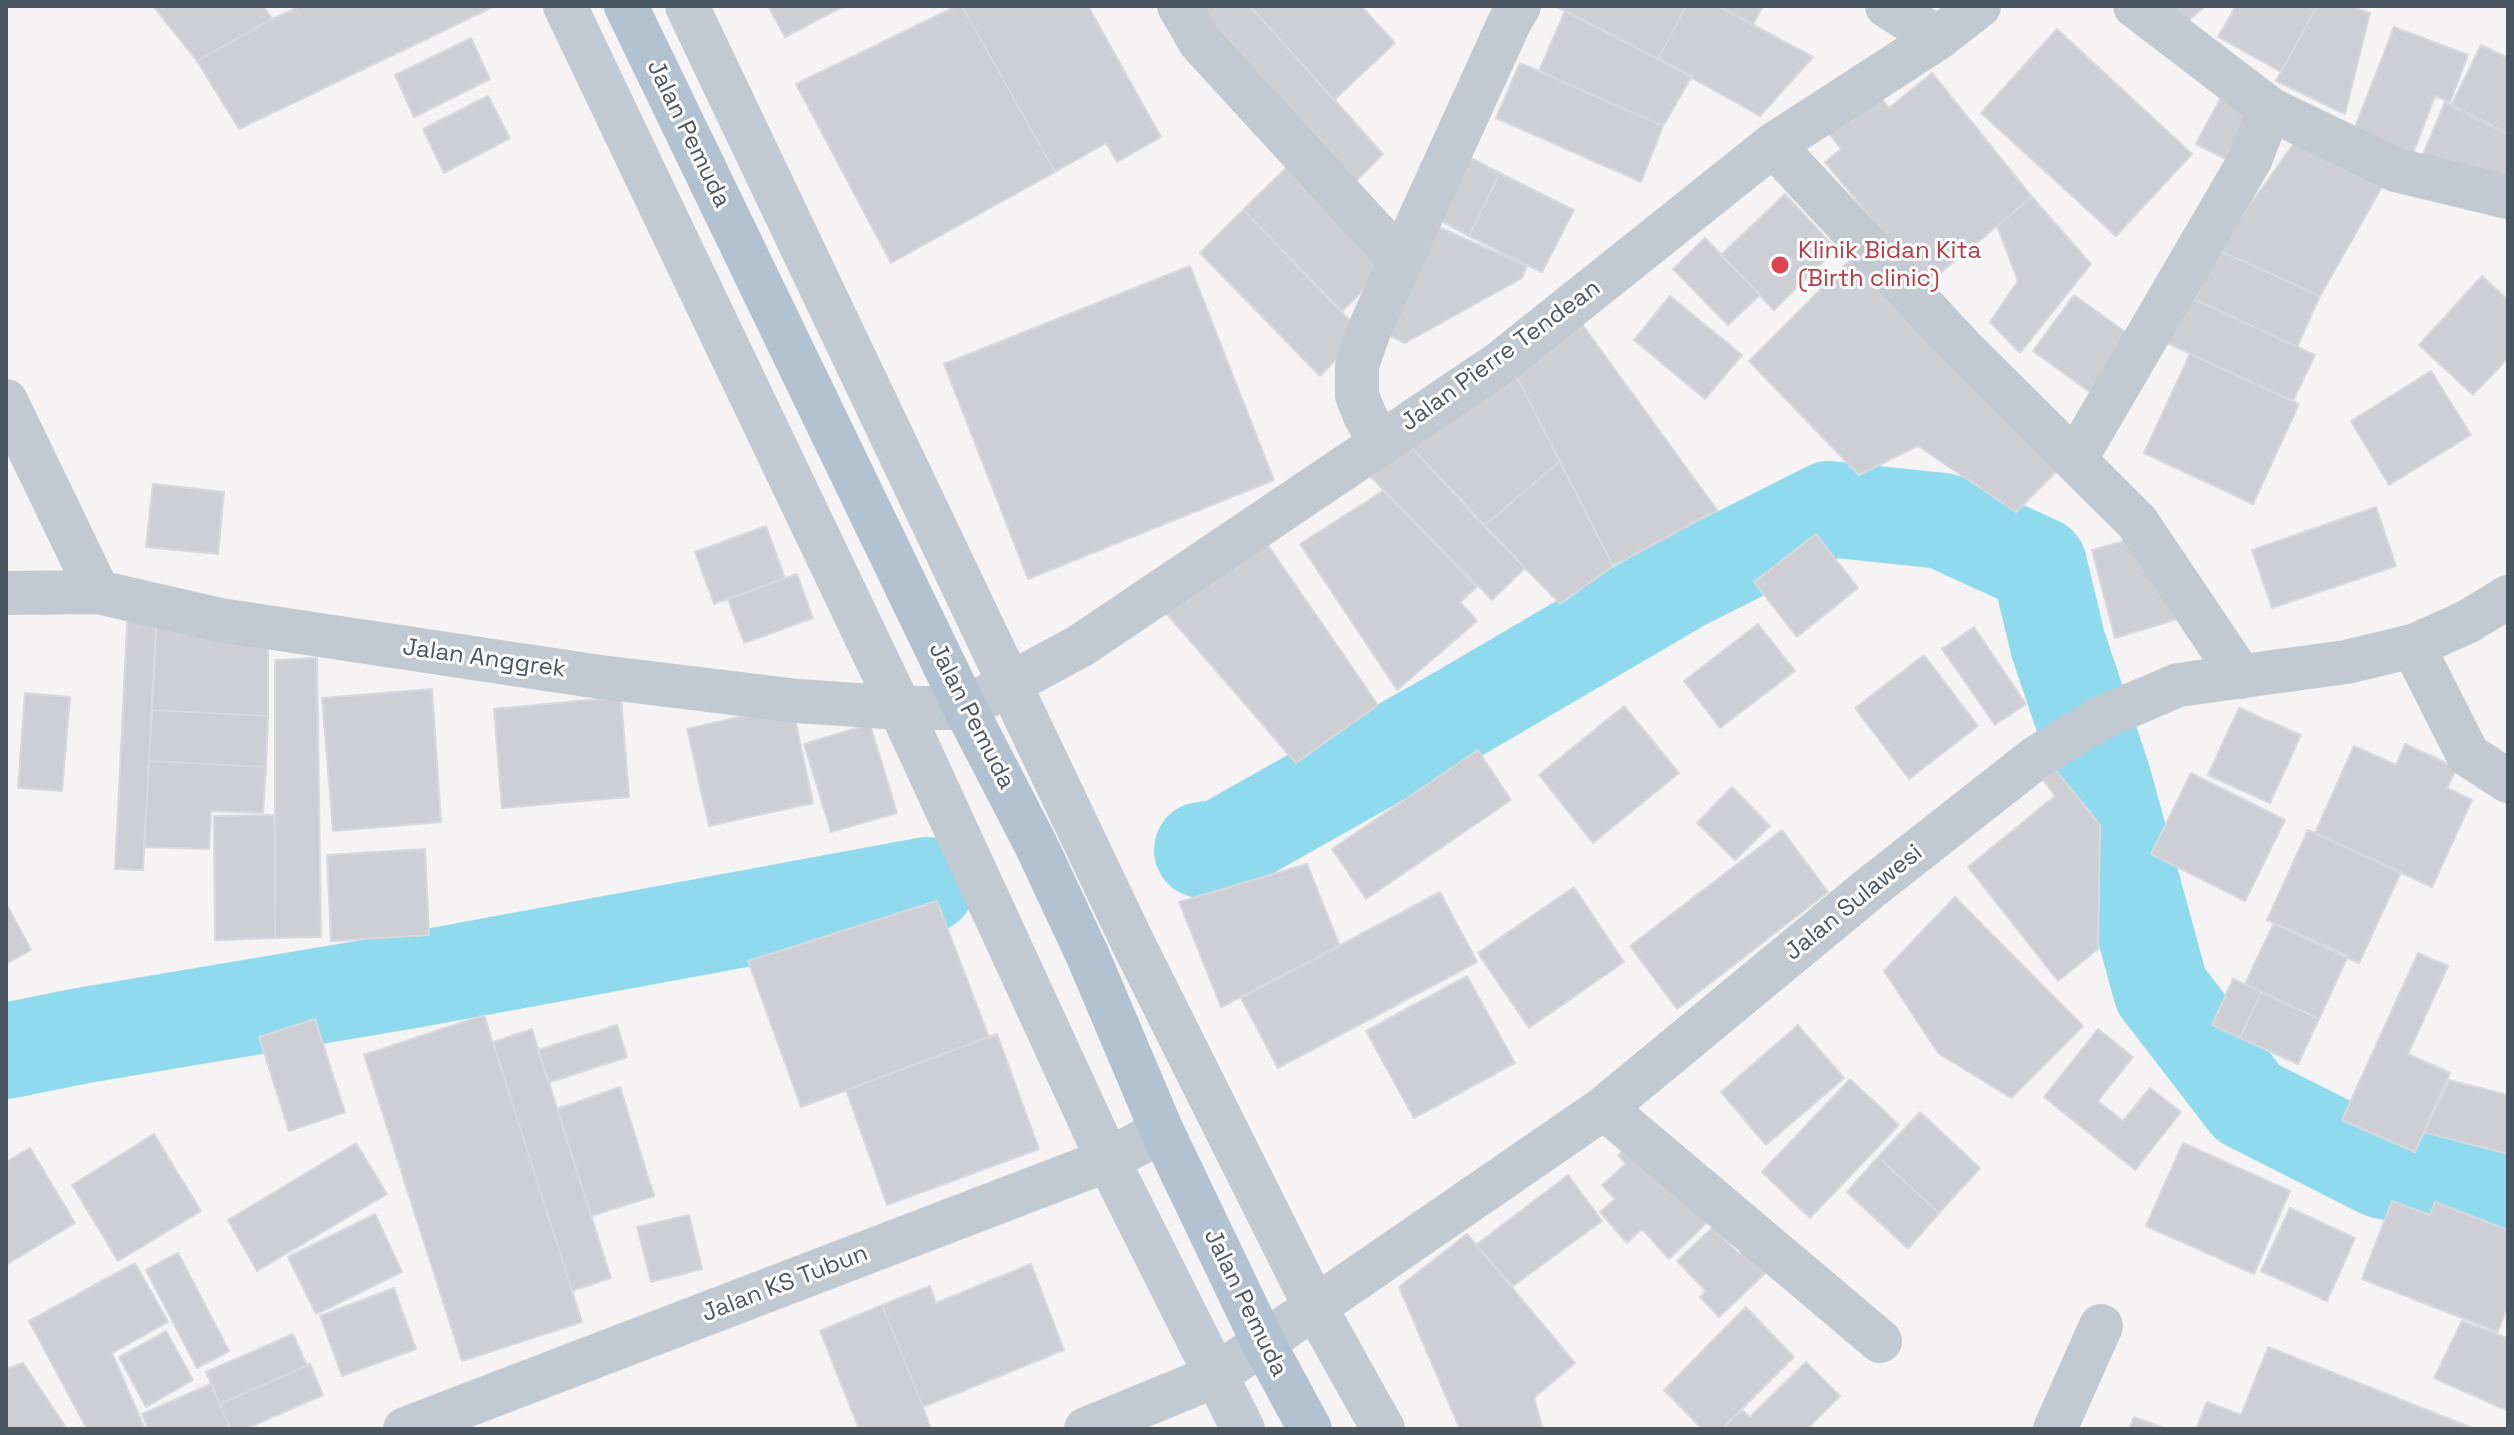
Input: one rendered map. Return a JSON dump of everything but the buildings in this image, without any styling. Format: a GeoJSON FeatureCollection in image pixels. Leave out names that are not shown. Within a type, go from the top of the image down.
{"type":"FeatureCollection","features":[{"type":"Feature","properties":{"kind":"main road","name":"Jalan Pemuda"},"geometry":{"type":"LineString","coordinates":[[626,6],[965,708],[1036,845],[1081,941],[1162,1131],[1264,1344],[1310,1429]]}},
{"type":"Feature","properties":{"kind":"street"},"geometry":{"type":"LineString","coordinates":[[565,6],[900,708],[1108,1160],[1243,1429]]}},
{"type":"Feature","properties":{"kind":"street"},"geometry":{"type":"LineString","coordinates":[[687,6],[1131,939],[1315,1307],[1383,1429]]}},
{"type":"Feature","properties":{"kind":"street"},"geometry":{"type":"LineString","coordinates":[[1179,6],[1200,42],[1401,261]]}},
{"type":"Feature","properties":{"kind":"street"},"geometry":{"type":"LineString","coordinates":[[1382,443],[1357,396],[1357,365],[1370,328],[1519,6]]}},
{"type":"Feature","properties":{"kind":"street"},"geometry":{"type":"LineString","coordinates":[[1887,6],[1938,38]]}},
{"type":"Feature","properties":{"kind":"street","name":"Jalan Pierre Tendean"},"geometry":{"type":"LineString","coordinates":[[965,708],[1080,646],[1500,363],[1773,145],[1938,38],[1979,6]]}},
{"type":"Feature","properties":{"kind":"street"},"geometry":{"type":"LineString","coordinates":[[2135,6],[2270,109],[2396,170],[2508,197]]}},
{"type":"Feature","properties":{"kind":"street"},"geometry":{"type":"LineString","coordinates":[[2075,460],[2250,160],[2270,109]]}},
{"type":"Feature","properties":{"kind":"street"},"geometry":{"type":"LineString","coordinates":[[1773,145],[1962,348],[2137,522],[2241,677]]}},
{"type":"Feature","properties":{"kind":"street"},"geometry":{"type":"LineString","coordinates":[[6,401],[98,592]]}},
{"type":"Feature","properties":{"kind":"street","name":"Jalan Anggrek"},"geometry":{"type":"LineString","coordinates":[[6,593],[98,592],[220,620],[593,676],[798,701],[900,708],[965,708]]}},
{"type":"Feature","properties":{"kind":"street","name":"Jalan Sulawesi"},"geometry":{"type":"LineString","coordinates":[[1086,1429],[1215,1376],[1604,1108],[1869,889],[2037,757],[2101,718],[2178,685],[2346,662],[2413,646],[2467,622],[2508,597]]}},
{"type":"Feature","properties":{"kind":"street"},"geometry":{"type":"LineString","coordinates":[[2413,646],[2468,755],[2508,781]]}},
{"type":"Feature","properties":{"kind":"street"},"geometry":{"type":"LineString","coordinates":[[1604,1108],[1880,1341]]}},
{"type":"Feature","properties":{"kind":"street","name":"Jalan KS Tubun"},"geometry":{"type":"LineString","coordinates":[[405,1429],[1108,1160],[1162,1131]]}},
{"type":"Feature","properties":{"kind":"street"},"geometry":{"type":"LineString","coordinates":[[2055,1429],[2101,1326]]}},
{"type":"Feature","properties":{"kind":"waterway"},"geometry":{"type":"LineString","coordinates":[[1202,850],[1222,847],[1680,584],[1829,509],[1943,521],[2039,565],[2058,644],[2103,778],[2161,990],[2248,1103],[2383,1171],[2508,1194]]}},
{"type":"Feature","properties":{"kind":"waterway"},"geometry":{"type":"LineString","coordinates":[[6,1051],[927,885]]}},
{"type":"Feature","properties":{"kind":"place","name":"Klinik Bidan Kita (Birth clinic)"},"geometry":{"type":"Point","coordinates":[1780,265]}}]}
